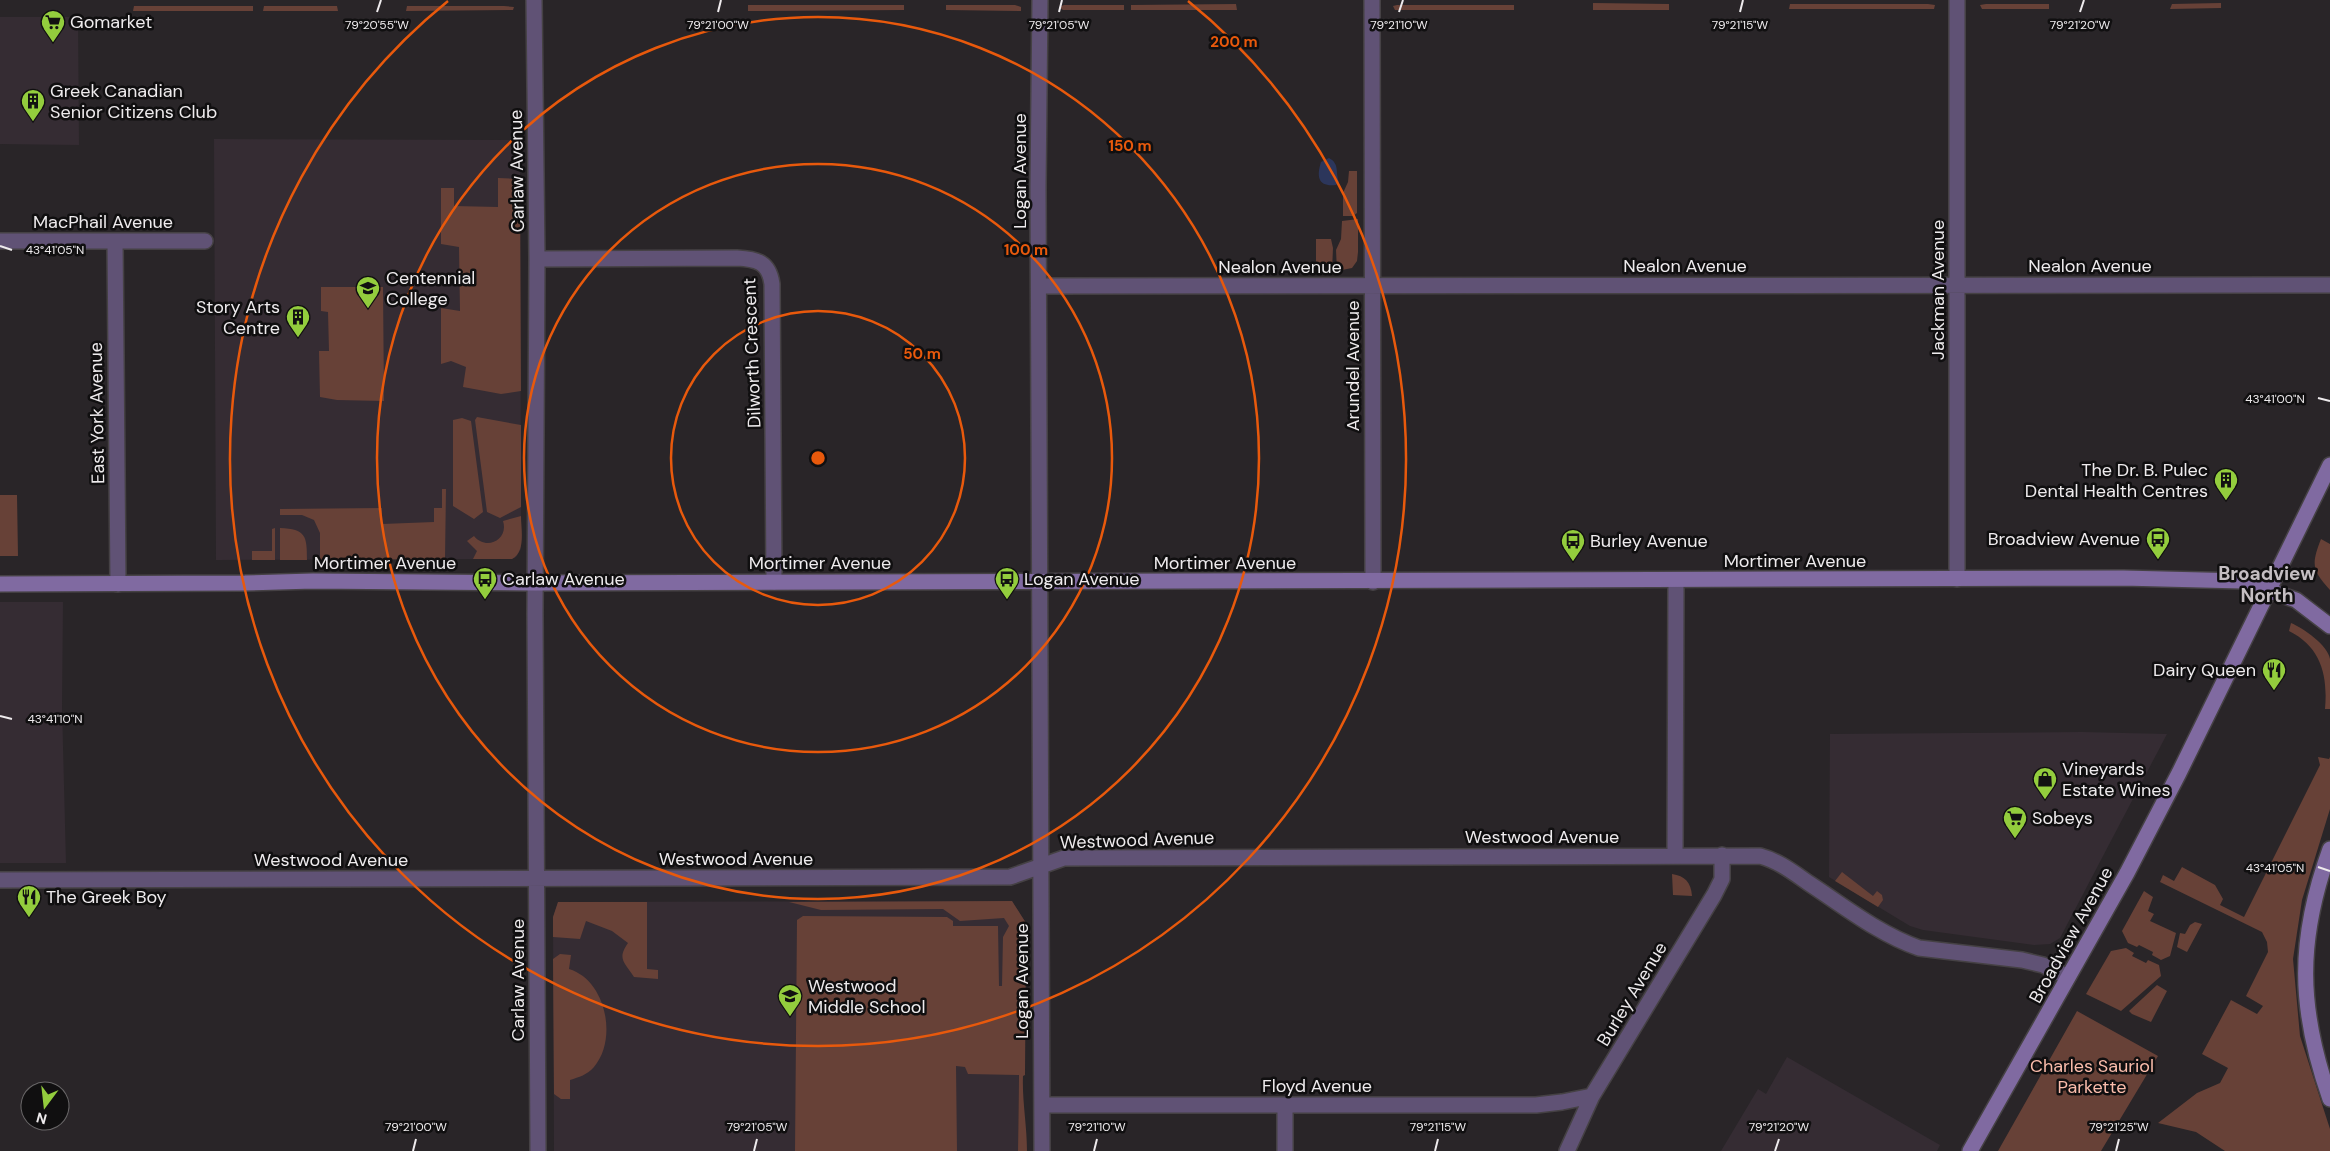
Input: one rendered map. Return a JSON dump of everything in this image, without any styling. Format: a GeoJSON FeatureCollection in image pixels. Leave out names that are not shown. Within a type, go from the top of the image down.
{"type":"FeatureCollection","features":[{"type":"Feature","properties":{"kind":"street","name":"Carlaw Avenue"},"geometry":{"type":"LineString","coordinates":[[534,0],[537,259],[535,583],[538,1151]]}},
{"type":"Feature","properties":{"kind":"street","name":"Logan Avenue"},"geometry":{"type":"LineString","coordinates":[[1040,0],[1038,187],[1040,286],[1042,1151]]}},
{"type":"Feature","properties":{"kind":"street","name":"Arundel Avenue"},"geometry":{"type":"LineString","coordinates":[[1372,0],[1373,582]]}},
{"type":"Feature","properties":{"kind":"street","name":"Jackman Avenue"},"geometry":{"type":"LineString","coordinates":[[1956,579],[1957,0]]}},
{"type":"Feature","properties":{"kind":"street","name":"MacPhail Avenue"},"geometry":{"type":"LineString","coordinates":[[0,241],[205,240]]}},
{"type":"Feature","properties":{"kind":"street","name":"East York Avenue"},"geometry":{"type":"LineString","coordinates":[[115,241],[118,584]]}},
{"type":"Feature","properties":{"kind":"street","name":"Dilworth Crescent"},"geometry":{"type":"LineString","coordinates":[[537,259],[751,258],[762,262],[767,267],[772,284],[774,582]]}},
{"type":"Feature","properties":{"kind":"street","name":"Nealon Avenue"},"geometry":{"type":"LineString","coordinates":[[1040,286],[2330,285]]}},
{"type":"Feature","properties":{"kind":"street","name":"Broadview Avenue"},"geometry":{"type":"LineString","coordinates":[[1970,1151],[2127,873],[2167,796],[2330,465]]}},
{"type":"Feature","properties":{"kind":"street","name":"Mortimer Avenue"},"geometry":{"type":"LineString","coordinates":[[0,584],[313,581],[535,583],[1373,582],[2123,578],[2242,582],[2296,600],[2330,626]]}},
{"type":"Feature","properties":{"kind":"street"},"geometry":{"type":"LineString","coordinates":[[1675,856],[1676,580]]}},
{"type":"Feature","properties":{"kind":"street"},"geometry":{"type":"LineString","coordinates":[[2330,849],[2308,926],[2304,954],[2305,988],[2310,1029],[2321,1073],[2330,1099]]}},
{"type":"Feature","properties":{"kind":"street","name":"Burley Avenue"},"geometry":{"type":"LineString","coordinates":[[1567,1151],[1592,1096],[1714,895],[1722,879],[1722,855]]}},
{"type":"Feature","properties":{"kind":"street","name":"Westwood Avenue"},"geometry":{"type":"LineString","coordinates":[[0,880],[1010,877],[1064,858],[1760,856],[1770,858],[1878,928],[1903,942],[1919,948],[2022,960],[2044,965],[2068,977]]}},
{"type":"Feature","properties":{"kind":"street","name":"Floyd Avenue"},"geometry":{"type":"LineString","coordinates":[[1042,1105],[1536,1105],[1592,1096]]}},
{"type":"Feature","properties":{"kind":"street"},"geometry":{"type":"LineString","coordinates":[[1285,1105],[1285,1151]]}},
{"type":"Feature","properties":{"kind":"shaded area"},"geometry":{"type":"Polygon","coordinates":[[[0,17],[78,17],[79,145],[0,144],[0,17]]]}},
{"type":"Feature","properties":{"kind":"shaded area","name":"Centennial College"},"geometry":{"type":"Polygon","coordinates":[[[214,139],[520,140],[521,549],[516,557],[512,559],[216,560],[214,139]]]}},
{"type":"Feature","properties":{"kind":"shaded area"},"geometry":{"type":"Polygon","coordinates":[[[0,602],[63,602],[62,707],[66,863],[0,863],[0,602]]]}},
{"type":"Feature","properties":{"kind":"shaded area"},"geometry":{"type":"Polygon","coordinates":[[[2082,732],[2167,734],[2060,938],[2050,944],[2034,945],[1923,930],[1910,926],[1829,877],[1830,734],[2082,732]]]}},
{"type":"Feature","properties":{"kind":"shaded area","name":"Westwood Middle School"},"geometry":{"type":"Polygon","coordinates":[[[1012,901],[1026,923],[1025,1075],[1019,1075],[1018,1151],[554,1151],[553,917],[558,902],[1012,901]]]}},
{"type":"Feature","properties":{"kind":"shaded area"},"geometry":{"type":"Polygon","coordinates":[[[1787,1057],[1940,1145],[1937,1151],[1721,1151],[1758,1089],[1766,1094],[1787,1057]]]}},
{"type":"Feature","properties":{"kind":"green space"},"geometry":{"type":"Polygon","coordinates":[[[1593,3],[1669,4],[1669,10],[1593,10],[1593,3]]]}},
{"type":"Feature","properties":{"kind":"green space"},"geometry":{"type":"Polygon","coordinates":[[[2221,3],[2221,8],[2170,9],[2172,4],[2221,3]]]}},
{"type":"Feature","properties":{"kind":"green space"},"geometry":{"type":"Polygon","coordinates":[[[1236,4],[1237,10],[1131,10],[1131,5],[1236,4]]]}},
{"type":"Feature","properties":{"kind":"green space"},"geometry":{"type":"Polygon","coordinates":[[[1790,4],[1935,5],[1934,9],[1789,9],[1790,4]]]}},
{"type":"Feature","properties":{"kind":"green space"},"geometry":{"type":"Polygon","coordinates":[[[2049,4],[2049,9],[1982,9],[1980,5],[2049,4]]]}},
{"type":"Feature","properties":{"kind":"green space"},"geometry":{"type":"Polygon","coordinates":[[[748,5],[904,5],[904,10],[748,11],[748,5]]]}},
{"type":"Feature","properties":{"kind":"green space"},"geometry":{"type":"Polygon","coordinates":[[[946,5],[1015,5],[1021,7],[1021,11],[946,10],[946,5]]]}},
{"type":"Feature","properties":{"kind":"green space"},"geometry":{"type":"Polygon","coordinates":[[[1064,5],[1124,5],[1124,10],[1063,10],[1059,7],[1064,5]]]}},
{"type":"Feature","properties":{"kind":"green space"},"geometry":{"type":"Polygon","coordinates":[[[1514,5],[1514,10],[1395,10],[1393,6],[1514,5]]]}},
{"type":"Feature","properties":{"kind":"green space"},"geometry":{"type":"Polygon","coordinates":[[[134,6],[253,6],[253,11],[133,11],[134,6]]]}},
{"type":"Feature","properties":{"kind":"green space"},"geometry":{"type":"Polygon","coordinates":[[[264,6],[337,6],[338,11],[263,11],[264,6]]]}},
{"type":"Feature","properties":{"kind":"green space"},"geometry":{"type":"Polygon","coordinates":[[[407,6],[514,7],[513,10],[406,11],[407,6]]]}},
{"type":"Feature","properties":{"kind":"green space"},"geometry":{"type":"Polygon","coordinates":[[[1349,171],[1357,171],[1357,213],[1353,216],[1343,216],[1343,193],[1348,182],[1349,171]]]}},
{"type":"Feature","properties":{"kind":"green space"},"geometry":{"type":"Polygon","coordinates":[[[498,178],[520,179],[521,391],[501,394],[463,387],[466,367],[451,361],[441,364],[441,308],[460,311],[459,247],[441,244],[441,188],[454,188],[454,206],[498,207],[498,178]]]}},
{"type":"Feature","properties":{"kind":"green space"},"geometry":{"type":"Polygon","coordinates":[[[1358,219],[1357,261],[1352,268],[1337,271],[1336,250],[1341,239],[1342,221],[1358,219]]]}},
{"type":"Feature","properties":{"kind":"green space"},"geometry":{"type":"Polygon","coordinates":[[[1316,239],[1331,239],[1333,248],[1332,271],[1316,271],[1316,239]]]}},
{"type":"Feature","properties":{"kind":"green space"},"geometry":{"type":"Polygon","coordinates":[[[321,287],[383,287],[384,401],[337,400],[320,397],[319,351],[329,351],[328,312],[321,311],[321,287]]]}},
{"type":"Feature","properties":{"kind":"green space"},"geometry":{"type":"Polygon","coordinates":[[[477,417],[521,425],[521,507],[500,518],[487,512],[475,420],[477,417]]]}},
{"type":"Feature","properties":{"kind":"green space"},"geometry":{"type":"Polygon","coordinates":[[[462,418],[471,421],[483,512],[474,519],[453,506],[453,420],[462,418]]]}},
{"type":"Feature","properties":{"kind":"green space"},"geometry":{"type":"Polygon","coordinates":[[[442,489],[446,489],[445,559],[320,560],[320,533],[314,520],[302,515],[280,515],[280,509],[382,508],[382,524],[434,522],[434,508],[442,508],[442,489]]]}},
{"type":"Feature","properties":{"kind":"green space"},"geometry":{"type":"Polygon","coordinates":[[[0,495],[17,495],[18,556],[0,556],[0,495]]]}},
{"type":"Feature","properties":{"kind":"green space"},"geometry":{"type":"Polygon","coordinates":[[[521,516],[522,540],[516,556],[512,559],[473,559],[477,551],[467,541],[474,536],[484,543],[495,541],[503,533],[503,521],[521,516]]]}},
{"type":"Feature","properties":{"kind":"green space"},"geometry":{"type":"Polygon","coordinates":[[[275,528],[275,560],[252,560],[252,551],[272,551],[272,529],[275,528]]]}},
{"type":"Feature","properties":{"kind":"green space"},"geometry":{"type":"Polygon","coordinates":[[[280,528],[295,530],[303,535],[307,560],[280,560],[280,528]]]}},
{"type":"Feature","properties":{"kind":"green space"},"geometry":{"type":"Polygon","coordinates":[[[2321,539],[2330,544],[2330,590],[2315,567],[2316,555],[2321,539]]]}},
{"type":"Feature","properties":{"kind":"green space"},"geometry":{"type":"Polygon","coordinates":[[[2291,623],[2320,643],[2328,654],[2330,659],[2330,709],[2325,709],[2325,685],[2320,663],[2309,645],[2289,631],[2291,623]]]}},
{"type":"Feature","properties":{"kind":"green space"},"geometry":{"type":"Polygon","coordinates":[[[2318,757],[2329,759],[2330,757],[2330,809],[2302,900],[2293,959],[2300,1036],[2330,1129],[2330,1151],[2225,1151],[2196,1132],[2158,1123],[2197,1093],[2220,1083],[2228,1068],[2202,1054],[2231,1000],[2257,1014],[2263,1006],[2246,996],[2268,952],[2267,942],[2262,932],[2160,882],[2163,875],[2174,881],[2182,867],[2215,885],[2223,899],[2220,905],[2244,917],[2320,765],[2318,757]]]}},
{"type":"Feature","properties":{"kind":"green space"},"geometry":{"type":"Polygon","coordinates":[[[1842,872],[1873,896],[1877,891],[1882,895],[1883,900],[1878,907],[1835,881],[1842,872]]]}},
{"type":"Feature","properties":{"kind":"green space"},"geometry":{"type":"Polygon","coordinates":[[[1672,874],[1684,878],[1689,883],[1692,896],[1673,895],[1672,874]]]}},
{"type":"Feature","properties":{"kind":"green space"},"geometry":{"type":"Polygon","coordinates":[[[2144,891],[2153,897],[2148,911],[2154,914],[2150,921],[2176,933],[2170,956],[2161,960],[2152,955],[2153,952],[2139,945],[2137,947],[2128,943],[2122,931],[2144,891]]]}},
{"type":"Feature","properties":{"kind":"green space"},"geometry":{"type":"Polygon","coordinates":[[[1012,901],[1026,923],[1025,1075],[1023,1076],[1023,1085],[1027,1151],[1018,1151],[1019,1075],[968,1074],[965,1067],[956,1066],[957,1151],[795,1151],[797,920],[803,916],[947,917],[953,921],[953,926],[998,926],[999,986],[1002,986],[1003,937],[1009,926],[1004,918],[960,921],[943,909],[821,910],[789,902],[1012,901]]]}},
{"type":"Feature","properties":{"kind":"green space"},"geometry":{"type":"Polygon","coordinates":[[[558,902],[647,902],[647,969],[658,970],[658,979],[634,977],[622,957],[628,943],[612,931],[586,921],[580,939],[553,937],[553,917],[558,902]]]}},
{"type":"Feature","properties":{"kind":"green space"},"geometry":{"type":"Polygon","coordinates":[[[2195,922],[2202,924],[2187,952],[2177,947],[2180,933],[2185,934],[2190,925],[2195,922]]]}},
{"type":"Feature","properties":{"kind":"green space"},"geometry":{"type":"Polygon","coordinates":[[[2126,948],[2134,953],[2132,956],[2146,963],[2148,960],[2159,965],[2161,976],[2121,1011],[2086,994],[2111,951],[2126,948]]]}},
{"type":"Feature","properties":{"kind":"green space"},"geometry":{"type":"Polygon","coordinates":[[[560,954],[571,955],[569,969],[582,975],[592,985],[599,997],[604,1012],[606,1027],[601,1055],[594,1067],[586,1074],[570,1080],[570,1099],[561,1099],[554,1094],[553,959],[560,954]]]}},
{"type":"Feature","properties":{"kind":"green space"},"geometry":{"type":"Polygon","coordinates":[[[2157,985],[2167,991],[2151,1022],[2132,1014],[2129,1011],[2157,985]]]}},
{"type":"Feature","properties":{"kind":"green space","name":"Charles Sauriol Parkette"},"geometry":{"type":"Polygon","coordinates":[[[2077,1011],[2158,1056],[2101,1151],[1998,1151],[2077,1011]]]}},
{"type":"Feature","properties":{"kind":"water"},"geometry":{"type":"Polygon","coordinates":[[[1329,158],[1336,166],[1339,182],[1336,185],[1322,183],[1319,177],[1321,162],[1329,158]]]}},
{"type":"Feature","properties":{"kind":"place","name":"Gomarket"},"geometry":{"type":"Point","coordinates":[53,43]}},
{"type":"Feature","properties":{"kind":"place","name":"Greek Canadian Senior Citizens Club"},"geometry":{"type":"Point","coordinates":[33,122]}},
{"type":"Feature","properties":{"kind":"place","name":"Centennial College"},"geometry":{"type":"Point","coordinates":[368,309]}},
{"type":"Feature","properties":{"kind":"place","name":"Story Arts Centre"},"geometry":{"type":"Point","coordinates":[298,338]}},
{"type":"Feature","properties":{"kind":"place","name":"The Dr. B. Pulec Dental Health Centres"},"geometry":{"type":"Point","coordinates":[2226,501]}},
{"type":"Feature","properties":{"kind":"place","name":"Broadview Avenue"},"geometry":{"type":"Point","coordinates":[2158,560]}},
{"type":"Feature","properties":{"kind":"place","name":"Burley Avenue"},"geometry":{"type":"Point","coordinates":[1573,562]}},
{"type":"Feature","properties":{"kind":"place","name":"Carlaw Avenue"},"geometry":{"type":"Point","coordinates":[485,600]}},
{"type":"Feature","properties":{"kind":"place","name":"Logan Avenue"},"geometry":{"type":"Point","coordinates":[1007,600]}},
{"type":"Feature","properties":{"kind":"place","name":"Dairy Queen"},"geometry":{"type":"Point","coordinates":[2274,691]}},
{"type":"Feature","properties":{"kind":"place","name":"Vineyards Estate Wines"},"geometry":{"type":"Point","coordinates":[2045,800]}},
{"type":"Feature","properties":{"kind":"place","name":"Sobeys"},"geometry":{"type":"Point","coordinates":[2015,839]}},
{"type":"Feature","properties":{"kind":"place","name":"The Greek Boy"},"geometry":{"type":"Point","coordinates":[29,918]}},
{"type":"Feature","properties":{"kind":"place","name":"Westwood Middle School"},"geometry":{"type":"Point","coordinates":[790,1017]}},
{"type":"Feature","properties":{"kind":"district","name":"Broadview North"},"geometry":{"type":"Point","coordinates":[2267,584]}}]}
